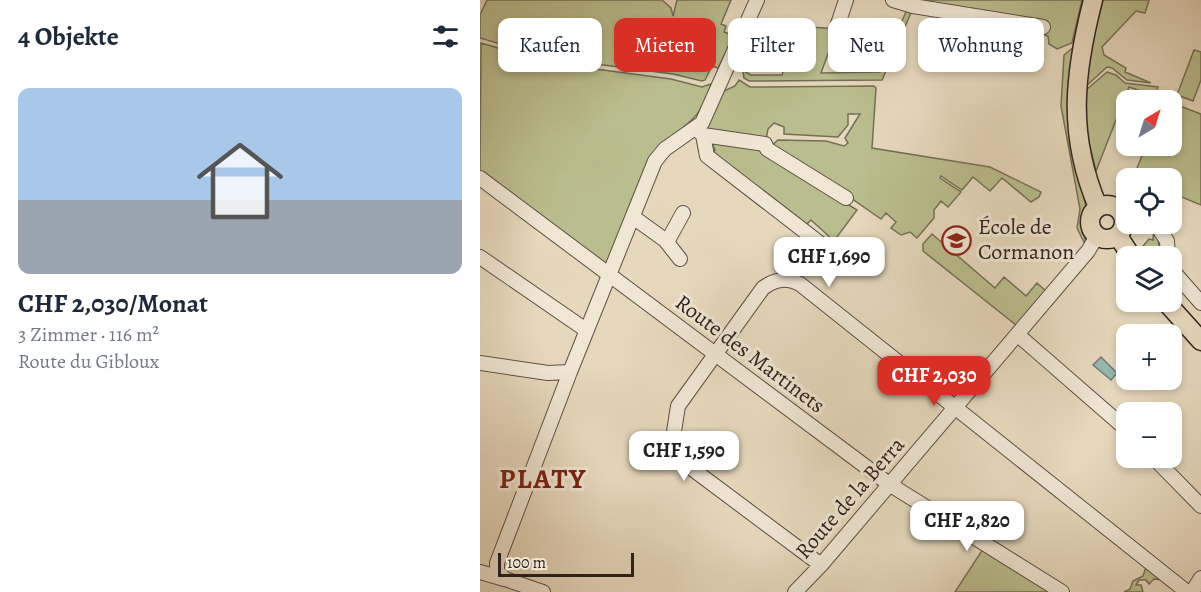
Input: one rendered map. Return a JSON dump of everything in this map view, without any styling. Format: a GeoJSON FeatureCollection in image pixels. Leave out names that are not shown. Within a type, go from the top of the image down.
{"type":"FeatureCollection","features":[{"type":"Feature","properties":{"kind":"main road"},"geometry":{"type":"LineString","coordinates":[[1093,0],[1083,40],[1076,84],[1076,107],[1084,171],[1098,207]]}},
{"type":"Feature","properties":{"kind":"main road"},"geometry":{"type":"LineString","coordinates":[[1098,207],[1116,207]]}},
{"type":"Feature","properties":{"kind":"main road"},"geometry":{"type":"LineString","coordinates":[[1098,207],[1090,218],[1097,237],[1105,240],[1118,236],[1124,246]]}},
{"type":"Feature","properties":{"kind":"main road"},"geometry":{"type":"LineString","coordinates":[[1175,312],[1201,340]]}},
{"type":"Feature","properties":{"kind":"street"},"geometry":{"type":"LineString","coordinates":[[757,0],[699,132],[707,156],[830,250]]}},
{"type":"Feature","properties":{"kind":"street"},"geometry":{"type":"LineString","coordinates":[[840,18],[846,0]]}},
{"type":"Feature","properties":{"kind":"street"},"geometry":{"type":"LineString","coordinates":[[893,0],[913,6],[987,18]]}},
{"type":"Feature","properties":{"kind":"street"},"geometry":{"type":"LineString","coordinates":[[505,579],[497,572],[496,563],[586,330],[659,155],[670,144],[699,132],[765,144],[767,149],[846,198]]}},
{"type":"Feature","properties":{"kind":"street","name":"Route des Martinets"},"geometry":{"type":"LineString","coordinates":[[480,178],[889,484],[1062,592]]}},
{"type":"Feature","properties":{"kind":"street"},"geometry":{"type":"LineString","coordinates":[[667,242],[683,213]]}},
{"type":"Feature","properties":{"kind":"street"},"geometry":{"type":"LineString","coordinates":[[633,217],[667,242],[680,259]]}},
{"type":"Feature","properties":{"kind":"street","name":"Route de la Berra"},"geometry":{"type":"LineString","coordinates":[[795,592],[821,565],[1018,335],[1097,237]]}},
{"type":"Feature","properties":{"kind":"street"},"geometry":{"type":"LineString","coordinates":[[480,257],[586,330]]}},
{"type":"Feature","properties":{"kind":"street"},"geometry":{"type":"LineString","coordinates":[[821,565],[683,462],[675,451],[673,438],[678,406],[763,288],[773,281],[790,279],[1189,592],[1201,578]]}},
{"type":"Feature","properties":{"kind":"street"},"geometry":{"type":"LineString","coordinates":[[1182,281],[1201,303]]}},
{"type":"Feature","properties":{"kind":"street"},"geometry":{"type":"LineString","coordinates":[[1018,335],[1116,420]]}},
{"type":"Feature","properties":{"kind":"street"},"geometry":{"type":"LineString","coordinates":[[480,363],[548,373],[570,372]]}},
{"type":"Feature","properties":{"kind":"street"},"geometry":{"type":"LineString","coordinates":[[1164,468],[1201,506]]}},
{"type":"Feature","properties":{"kind":"street"},"geometry":{"type":"LineString","coordinates":[[480,572],[543,592]]}},
{"type":"Feature","properties":{"kind":"green space"},"geometry":{"type":"Polygon","coordinates":[[[487,0],[662,0],[671,8],[673,16],[677,0],[731,0],[721,24],[726,26],[724,32],[728,33],[728,48],[718,68],[716,67],[716,18],[614,18],[614,66],[602,65],[602,18],[498,18],[498,43],[480,38],[480,15],[487,0]]]}},
{"type":"Feature","properties":{"kind":"green space"},"geometry":{"type":"Polygon","coordinates":[[[902,0],[1082,0],[1072,43],[1057,49],[1049,44],[1048,36],[1044,35],[1044,18],[975,18],[902,0]]]}},
{"type":"Feature","properties":{"kind":"green space"},"geometry":{"type":"Polygon","coordinates":[[[1103,0],[1149,0],[1145,13],[1136,11],[1102,47],[1104,55],[1126,68],[1125,72],[1151,83],[1127,80],[1112,68],[1107,67],[1086,86],[1092,42],[1103,0]]]}},
{"type":"Feature","properties":{"kind":"green space"},"geometry":{"type":"Polygon","coordinates":[[[908,7],[913,8],[906,24],[906,18],[903,18],[908,7]]]}},
{"type":"Feature","properties":{"kind":"green space"},"geometry":{"type":"Polygon","coordinates":[[[816,27],[828,28],[828,54],[821,73],[885,72],[882,80],[749,81],[744,78],[743,72],[751,75],[782,75],[783,72],[816,72],[816,27]]]}},
{"type":"Feature","properties":{"kind":"green space"},"geometry":{"type":"Polygon","coordinates":[[[481,43],[498,48],[498,72],[602,72],[602,70],[671,79],[702,87],[711,84],[701,109],[653,154],[605,268],[480,171],[481,43]]]}},
{"type":"Feature","properties":{"kind":"green space"},"geometry":{"type":"Polygon","coordinates":[[[1075,46],[1075,159],[1086,206],[1085,244],[1077,228],[1080,209],[1061,106],[1064,55],[1075,46]]]}},
{"type":"Feature","properties":{"kind":"green space"},"geometry":{"type":"Polygon","coordinates":[[[1194,50],[1201,52],[1201,80],[1193,101],[1182,97],[1182,90],[1179,90],[1194,50]]]}},
{"type":"Feature","properties":{"kind":"green space"},"geometry":{"type":"Polygon","coordinates":[[[658,72],[709,72],[702,81],[658,72]]]}},
{"type":"Feature","properties":{"kind":"green space"},"geometry":{"type":"Polygon","coordinates":[[[1107,72],[1116,75],[1125,83],[1158,87],[1157,90],[1138,90],[1129,87],[1128,90],[1116,90],[1116,120],[1096,171],[1086,131],[1086,90],[1107,72]]]}},
{"type":"Feature","properties":{"kind":"green space"},"geometry":{"type":"Polygon","coordinates":[[[739,80],[750,87],[874,86],[876,88],[872,148],[990,167],[1041,192],[1039,197],[1031,202],[1002,178],[990,191],[973,177],[962,190],[941,176],[940,178],[961,192],[948,207],[941,201],[934,210],[934,218],[917,238],[910,232],[901,235],[891,228],[896,222],[886,213],[881,219],[832,185],[769,148],[778,140],[826,141],[844,146],[848,143],[845,138],[860,114],[848,114],[848,125],[838,137],[784,134],[784,127],[774,123],[768,129],[766,140],[717,133],[706,128],[724,91],[735,86],[739,80]]]}},
{"type":"Feature","properties":{"kind":"green space"},"geometry":{"type":"Polygon","coordinates":[[[1182,107],[1201,114],[1201,205],[1182,197],[1182,168],[1137,168],[1142,156],[1182,156],[1182,107]]]}},
{"type":"Feature","properties":{"kind":"green space"},"geometry":{"type":"Polygon","coordinates":[[[711,142],[754,148],[857,210],[834,241],[811,220],[806,225],[713,156],[715,149],[711,142]]]}},
{"type":"Feature","properties":{"kind":"green space"},"geometry":{"type":"Polygon","coordinates":[[[932,234],[995,288],[1004,277],[1026,296],[1037,283],[1046,291],[1016,325],[923,251],[923,244],[932,234]]]}},
{"type":"Feature","properties":{"kind":"green space"},"geometry":{"type":"Polygon","coordinates":[[[1154,234],[1156,234],[1159,246],[1143,246],[1149,239],[1153,240],[1154,234]]]}},
{"type":"Feature","properties":{"kind":"green space"},"geometry":{"type":"Polygon","coordinates":[[[983,549],[1052,592],[955,592],[983,549]]]}},
{"type":"Feature","properties":{"kind":"green space"},"geometry":{"type":"Polygon","coordinates":[[[1146,567],[1163,580],[1154,579],[1149,584],[1146,580],[1139,580],[1136,585],[1141,585],[1143,592],[1124,592],[1130,589],[1133,581],[1143,576],[1146,567]]]}},
{"type":"Feature","properties":{"kind":"water"},"geometry":{"type":"Polygon","coordinates":[[[1101,357],[1116,374],[1111,380],[1093,365],[1101,357]]]}},
{"type":"Feature","properties":{"kind":"place","name":"École de Cormanon"},"geometry":{"type":"Point","coordinates":[957,240]}},
{"type":"Feature","properties":{"kind":"district","name":"PLATY"},"geometry":{"type":"Point","coordinates":[543,479]}}]}
